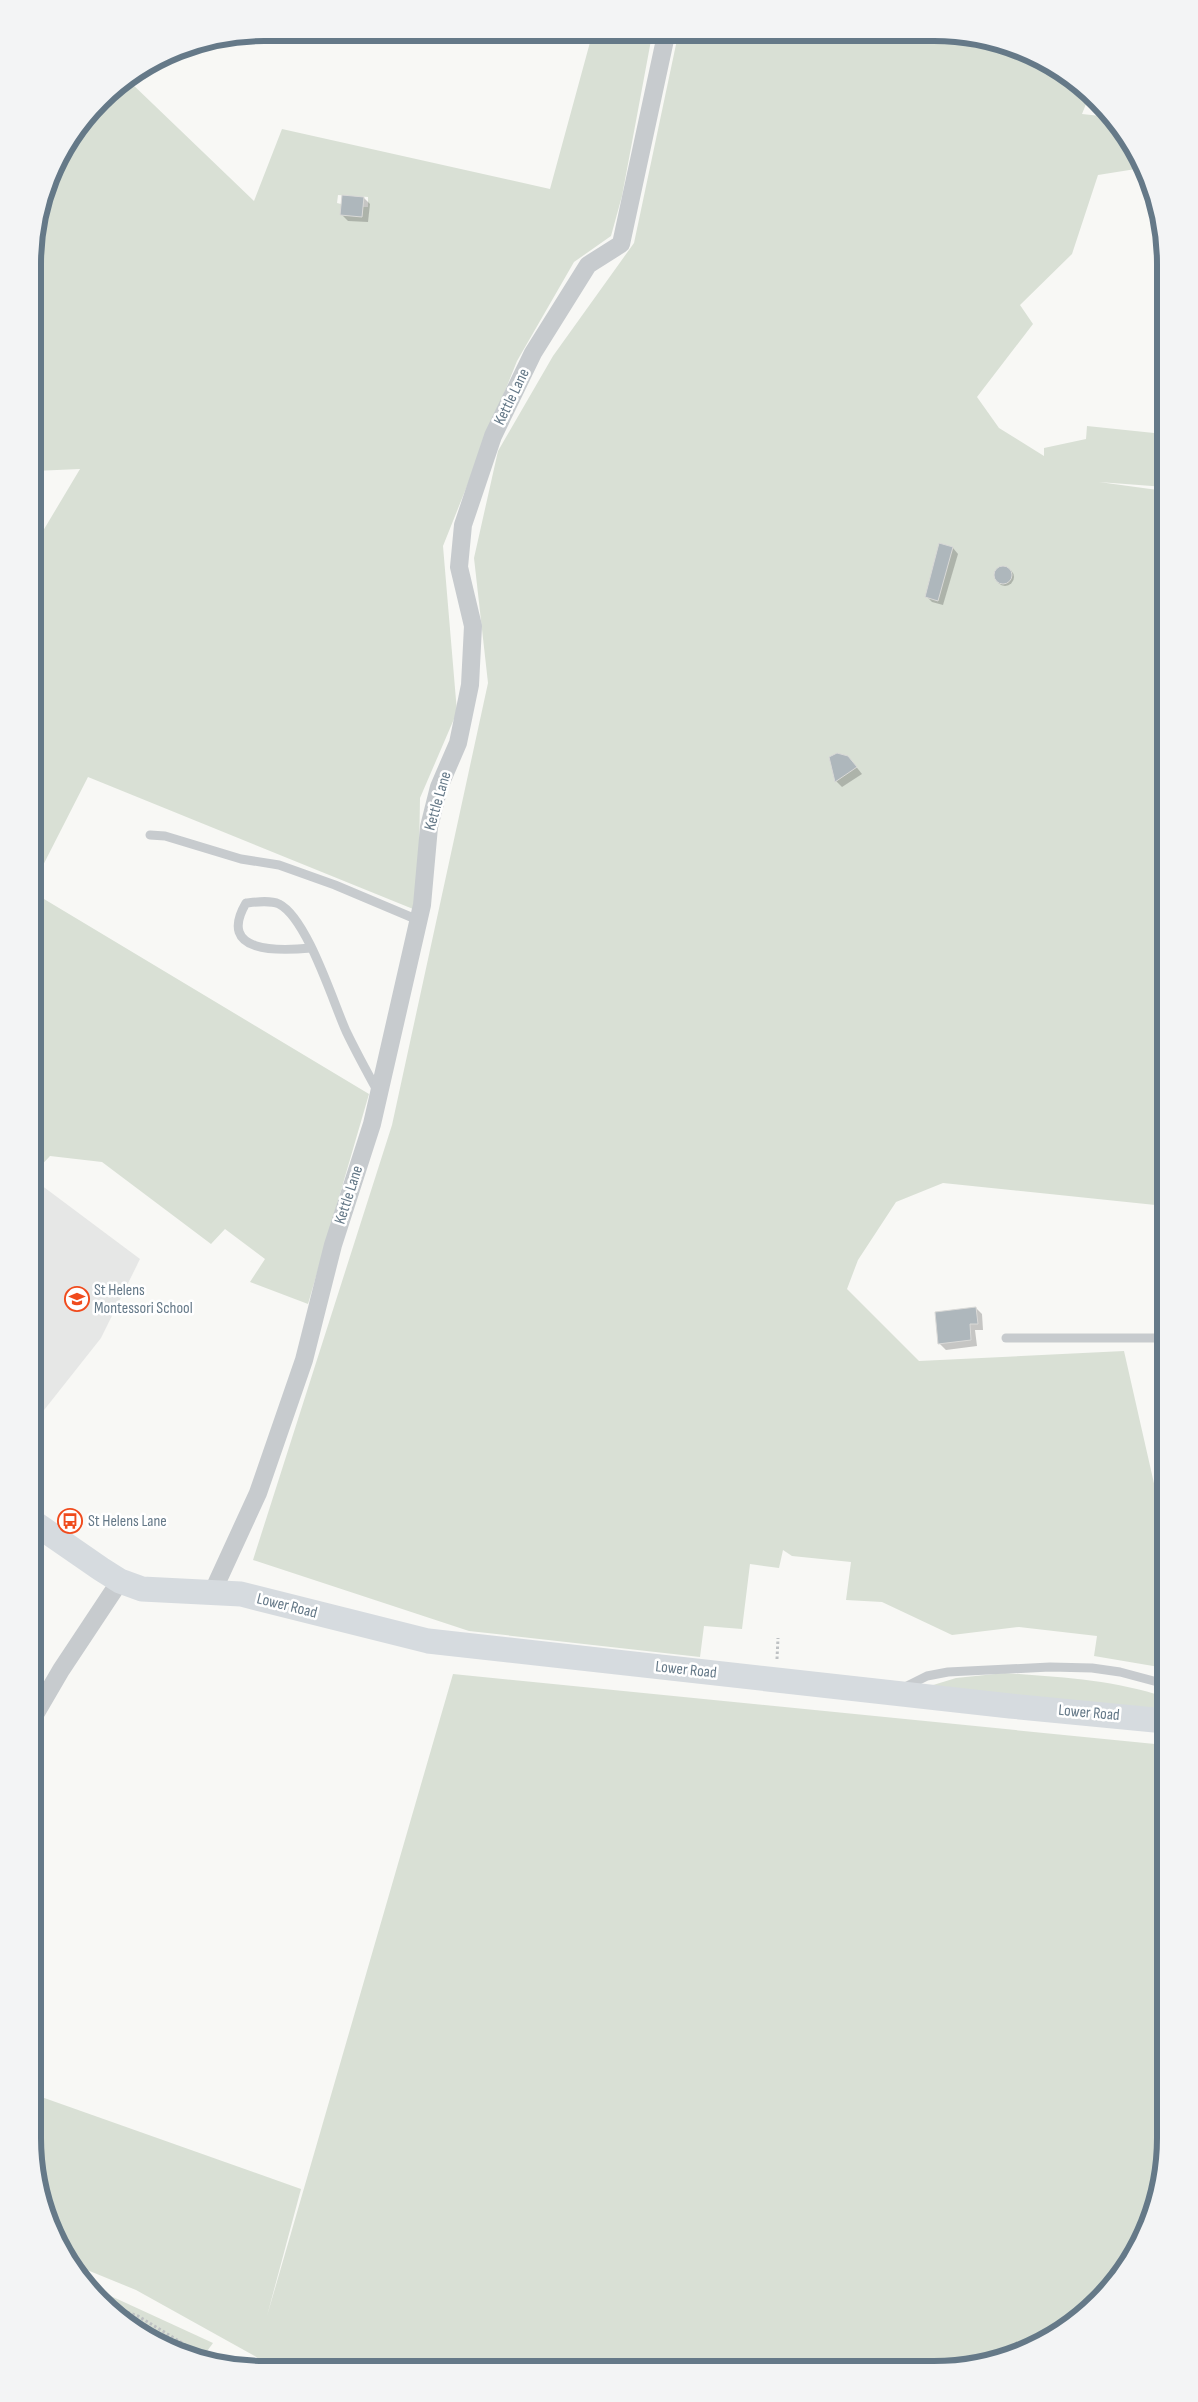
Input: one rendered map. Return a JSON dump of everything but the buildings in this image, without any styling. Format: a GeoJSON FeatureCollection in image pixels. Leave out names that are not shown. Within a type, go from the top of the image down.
{"type":"FeatureCollection","features":[{"type":"Feature","properties":{"kind":"main road","name":"Lower Road"},"geometry":{"type":"LineString","coordinates":[[41,1527],[120,1581],[142,1589],[166,1592],[213,1591],[241,1594],[428,1641],[894,1693],[1157,1719]]}},
{"type":"Feature","properties":{"kind":"street","name":"Kettle Lane"},"geometry":{"type":"LineString","coordinates":[[213,1591],[258,1493],[304,1360],[333,1244],[372,1124],[379,1095],[418,920],[429,827],[439,787],[458,743],[470,685],[473,626],[459,567],[463,525],[493,436],[533,353],[588,265],[621,244],[665,41]]}},
{"type":"Feature","properties":{"kind":"street"},"geometry":{"type":"LineString","coordinates":[[41,1704],[61,1670],[120,1581]]}},
{"type":"Feature","properties":{"kind":"lane"},"geometry":{"type":"LineString","coordinates":[[150,835],[165,836],[241,859],[278,865],[335,885],[418,920]]}},
{"type":"Feature","properties":{"kind":"lane"},"geometry":{"type":"LineString","coordinates":[[311,948],[283,951],[259,948],[246,942],[239,931],[239,915],[246,903],[259,901],[279,904],[292,916],[305,934],[311,948],[346,1030],[379,1095]]}},
{"type":"Feature","properties":{"kind":"lane"},"geometry":{"type":"LineString","coordinates":[[1006,1338],[1157,1338]]}},
{"type":"Feature","properties":{"kind":"lane"},"geometry":{"type":"LineString","coordinates":[[894,1693],[927,1676],[948,1672],[1014,1668],[1092,1668],[1120,1672],[1157,1682]]}},
{"type":"Feature","properties":{"kind":"path"},"geometry":{"type":"LineString","coordinates":[[124,2311],[138,2316],[191,2348]]}},
{"type":"Feature","properties":{"kind":"shaded area"},"geometry":{"type":"Polygon","coordinates":[[[590,41],[651,41],[622,196],[611,236],[574,262],[517,361],[443,546],[457,712],[420,798],[418,911],[88,777],[41,869],[41,534],[80,469],[41,471],[41,264],[43,235],[53,193],[64,166],[87,129],[117,97],[133,84],[254,201],[282,129],[550,189],[590,41]],[[338,195],[337,203],[341,204],[341,215],[362,217],[363,207],[368,207],[368,197],[338,195]]]}},
{"type":"Feature","properties":{"kind":"shaded area"},"geometry":{"type":"Polygon","coordinates":[[[677,41],[934,41],[963,43],[991,49],[1032,64],[1069,87],[1087,103],[1082,114],[1101,117],[1119,140],[1135,169],[1098,175],[1072,254],[1020,305],[1033,324],[977,397],[999,428],[1044,456],[1044,448],[1086,439],[1087,426],[1154,433],[1157,419],[1157,486],[1099,482],[1157,490],[1157,1205],[943,1183],[896,1202],[858,1260],[847,1289],[919,1361],[1124,1351],[1157,1497],[1157,1667],[1094,1656],[1097,1636],[1019,1627],[952,1635],[882,1602],[846,1600],[851,1562],[792,1556],[783,1550],[779,1568],[750,1564],[742,1629],[704,1626],[700,1657],[469,1631],[253,1560],[392,1125],[488,683],[474,558],[498,451],[553,356],[634,243],[677,41]]]}},
{"type":"Feature","properties":{"kind":"shaded area"},"geometry":{"type":"Polygon","coordinates":[[[41,897],[369,1094],[308,1304],[250,1282],[265,1259],[225,1229],[211,1244],[102,1162],[50,1156],[41,1166],[41,897]]]}},
{"type":"Feature","properties":{"kind":"shaded area","name":"St Helens Montessori School"},"geometry":{"type":"Polygon","coordinates":[[[41,1185],[140,1259],[101,1338],[41,1414],[41,1185]]]}},
{"type":"Feature","properties":{"kind":"shaded area"},"geometry":{"type":"Polygon","coordinates":[[[1005,1673],[1106,1683],[1157,1694],[1157,1712],[930,1686],[956,1678],[1005,1673]]]}},
{"type":"Feature","properties":{"kind":"shaded area"},"geometry":{"type":"Polygon","coordinates":[[[453,1674],[1157,1744],[1157,2138],[1155,2167],[1140,2223],[1119,2262],[1101,2285],[1081,2305],[1058,2323],[1032,2338],[1005,2349],[963,2359],[934,2361],[263,2361],[136,2290],[84,2269],[64,2236],[49,2195],[43,2167],[41,2097],[301,2189],[267,2316],[453,1674]]]}},
{"type":"Feature","properties":{"kind":"shaded area"},"geometry":{"type":"Polygon","coordinates":[[[106,2294],[213,2343],[206,2353],[179,2344],[140,2323],[106,2294]]]}},
{"type":"Feature","properties":{"kind":"place","name":"St Helens Montessori School"},"geometry":{"type":"Point","coordinates":[77,1299]}},
{"type":"Feature","properties":{"kind":"place","name":"St Helens Lane"},"geometry":{"type":"Point","coordinates":[70,1521]}}]}
